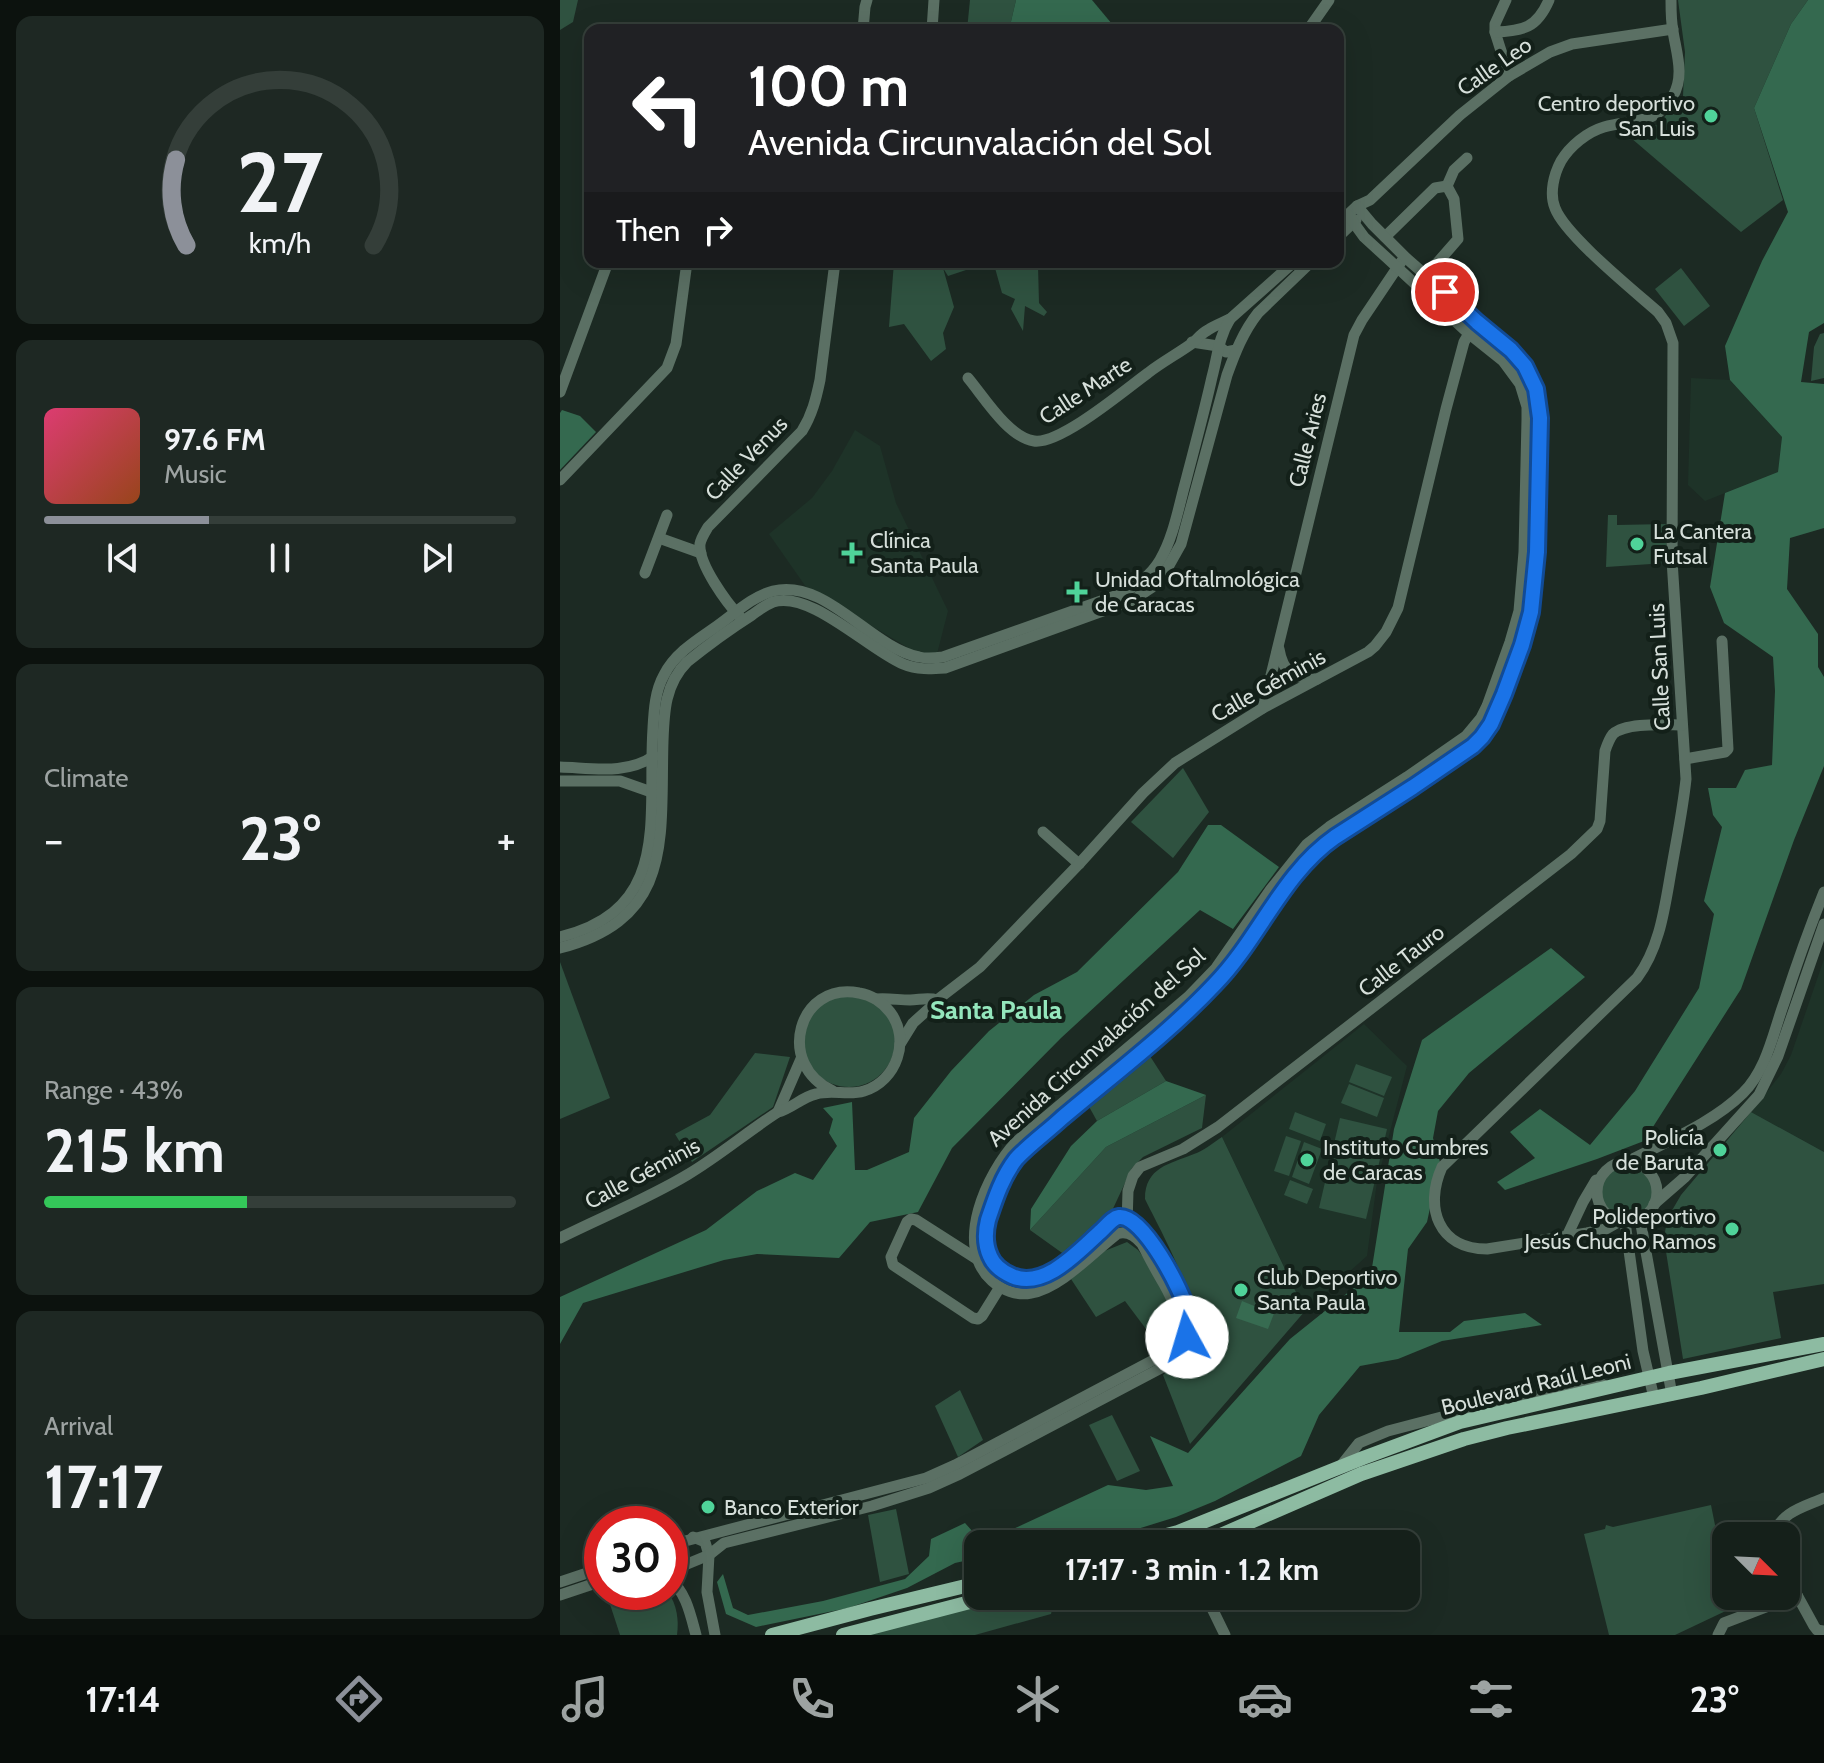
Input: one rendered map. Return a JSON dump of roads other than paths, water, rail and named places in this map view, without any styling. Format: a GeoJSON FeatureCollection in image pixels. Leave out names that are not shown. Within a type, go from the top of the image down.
{"type":"FeatureCollection","features":[{"type":"Feature","properties":{"kind":"main road","name":"Boulevard Raúl Leoni"},"geometry":{"type":"LineString","coordinates":[[1198,1530],[1339,1468],[1460,1422],[1669,1373],[1824,1344]]}},
{"type":"Feature","properties":{"kind":"main road","name":"Boulevard Raúl Leoni"},"geometry":{"type":"LineString","coordinates":[[1232,1530],[1361,1474],[1464,1439],[1824,1359]]}},
{"type":"Feature","properties":{"kind":"main road"},"geometry":{"type":"LineString","coordinates":[[772,1635],[964,1586]]}},
{"type":"Feature","properties":{"kind":"main road"},"geometry":{"type":"LineString","coordinates":[[843,1635],[964,1604]]}},
{"type":"Feature","properties":{"kind":"street"},"geometry":{"type":"LineString","coordinates":[[864,24],[867,0]]}},
{"type":"Feature","properties":{"kind":"street"},"geometry":{"type":"LineString","coordinates":[[932,24],[934,0]]}},
{"type":"Feature","properties":{"kind":"street"},"geometry":{"type":"LineString","coordinates":[[1312,24],[1329,0]]}},
{"type":"Feature","properties":{"kind":"street"},"geometry":{"type":"LineString","coordinates":[[1506,0],[1495,24],[1495,32],[1509,76]]}},
{"type":"Feature","properties":{"kind":"street"},"geometry":{"type":"LineString","coordinates":[[1495,32],[1513,32],[1535,23],[1549,0]]}},
{"type":"Feature","properties":{"kind":"street","name":"Calle San Luis"},"geometry":{"type":"LineString","coordinates":[[1622,1222],[1606,1229],[1475,1249],[1457,1242],[1441,1224],[1434,1206],[1435,1188],[1442,1167],[1630,987],[1644,969],[1658,937],[1684,805],[1686,779],[1672,560],[1673,343],[1666,323],[1658,312],[1567,227],[1554,206],[1552,194],[1562,159],[1582,138],[1606,126],[1644,121],[1660,113],[1674,95],[1680,71],[1671,0]]}},
{"type":"Feature","properties":{"kind":"street","name":"Calle Leo"},"geometry":{"type":"LineString","coordinates":[[1360,209],[1460,115],[1509,76],[1550,52],[1572,44],[1673,29]]}},
{"type":"Feature","properties":{"kind":"street"},"geometry":{"type":"LineString","coordinates":[[1418,285],[1458,239],[1454,199],[1447,186],[1450,176],[1467,158]]}},
{"type":"Feature","properties":{"kind":"street"},"geometry":{"type":"LineString","coordinates":[[1385,237],[1435,188],[1447,186]]}},
{"type":"Feature","properties":{"kind":"street"},"geometry":{"type":"LineString","coordinates":[[1346,221],[1360,209]]}},
{"type":"Feature","properties":{"kind":"street","name":"Avenida Circunvalación del Sol"},"geometry":{"type":"LineString","coordinates":[[1128,1218],[1113,1219],[1051,1273],[1034,1280],[1021,1279],[1001,1271],[992,1260],[987,1245],[987,1227],[994,1203],[1005,1175],[1016,1159],[1183,1016],[1214,985],[1315,853],[1482,737],[1498,709],[1527,627],[1533,597],[1524,395],[1503,361],[1468,333],[1418,285],[1401,262],[1396,247],[1360,209]]}},
{"type":"Feature","properties":{"kind":"street","name":"Avenida Circunvalación del Sol"},"geometry":{"type":"LineString","coordinates":[[977,1259],[974,1226],[988,1184],[1007,1152],[1207,978],[1307,844],[1466,736],[1481,718],[1493,690],[1516,625],[1531,527],[1540,418],[1536,389],[1525,366],[1511,350],[1427,275],[1387,258],[1346,221]]}},
{"type":"Feature","properties":{"kind":"street"},"geometry":{"type":"LineString","coordinates":[[1364,237],[1372,224]]}},
{"type":"Feature","properties":{"kind":"street"},"geometry":{"type":"LineString","coordinates":[[1387,258],[1394,255],[1396,247]]}},
{"type":"Feature","properties":{"kind":"street","name":"Calle Aries"},"geometry":{"type":"LineString","coordinates":[[1263,708],[1354,335],[1401,262]]}},
{"type":"Feature","properties":{"kind":"street"},"geometry":{"type":"LineString","coordinates":[[560,392],[606,268]]}},
{"type":"Feature","properties":{"kind":"street"},"geometry":{"type":"LineString","coordinates":[[560,480],[667,368],[678,333],[686,268]]}},
{"type":"Feature","properties":{"kind":"street","name":"Calle Venus"},"geometry":{"type":"LineString","coordinates":[[701,553],[702,537],[708,527],[802,431],[808,421],[820,380],[834,268]]}},
{"type":"Feature","properties":{"kind":"street"},"geometry":{"type":"LineString","coordinates":[[560,948],[606,931],[630,913],[651,880],[655,868],[657,757],[667,699],[674,678],[687,662],[764,594],[800,590],[826,602],[908,654],[934,658],[1127,591],[1143,580],[1161,559],[1174,525],[1218,346],[1230,319],[1287,268]]}},
{"type":"Feature","properties":{"kind":"street"},"geometry":{"type":"LineString","coordinates":[[740,616],[775,601],[800,602],[903,664],[934,669],[945,668],[1133,600],[1163,576],[1181,544],[1227,375],[1247,328],[1258,313],[1305,268]]}},
{"type":"Feature","properties":{"kind":"street"},"geometry":{"type":"LineString","coordinates":[[1230,319],[1243,320],[1247,328]]}},
{"type":"Feature","properties":{"kind":"street","name":"Calle Marte"},"geometry":{"type":"LineString","coordinates":[[968,378],[1013,431],[1034,441],[1045,440],[1060,434],[1119,396],[1206,331],[1230,319]]}},
{"type":"Feature","properties":{"kind":"street","name":"Calle Géminis"},"geometry":{"type":"LineString","coordinates":[[560,1238],[684,1177],[802,1098],[833,1091],[853,1093],[874,1087],[890,1073],[900,1044],[913,1023],[980,967],[1143,793],[1175,763],[1263,708],[1321,679],[1375,646],[1398,608],[1446,409],[1468,333],[1477,322]]}},
{"type":"Feature","properties":{"kind":"street"},"geometry":{"type":"LineString","coordinates":[[1192,342],[1218,346],[1226,352],[1236,350]]}},
{"type":"Feature","properties":{"kind":"street"},"geometry":{"type":"LineString","coordinates":[[645,573],[667,515]]}},
{"type":"Feature","properties":{"kind":"street"},"geometry":{"type":"LineString","coordinates":[[659,538],[701,553],[711,575],[740,616]]}},
{"type":"Feature","properties":{"kind":"street"},"geometry":{"type":"LineString","coordinates":[[1685,759],[1728,749],[1722,641]]}},
{"type":"Feature","properties":{"kind":"street"},"geometry":{"type":"LineString","coordinates":[[1278,646],[1281,662],[1289,672],[1306,679],[1321,679]]}},
{"type":"Feature","properties":{"kind":"street","name":"Calle Tauro"},"geometry":{"type":"LineString","coordinates":[[1126,1233],[1128,1191],[1140,1167],[1183,1149],[1226,1122],[1582,844],[1597,829],[1605,751],[1615,732],[1630,727],[1682,725]]}},
{"type":"Feature","properties":{"kind":"street"},"geometry":{"type":"LineString","coordinates":[[560,767],[621,769],[657,757]]}},
{"type":"Feature","properties":{"kind":"street"},"geometry":{"type":"LineString","coordinates":[[560,781],[620,781],[656,793]]}},
{"type":"Feature","properties":{"kind":"street"},"geometry":{"type":"LineString","coordinates":[[560,937],[601,922],[630,896],[645,866],[656,793]]}},
{"type":"Feature","properties":{"kind":"street"},"geometry":{"type":"LineString","coordinates":[[1043,832],[1079,864]]}},
{"type":"Feature","properties":{"kind":"street"},"geometry":{"type":"LineString","coordinates":[[1567,1236],[1592,1186],[1613,1166],[1627,1162],[1707,1121],[1751,1085],[1766,1055],[1824,892]]}},
{"type":"Feature","properties":{"kind":"street"},"geometry":{"type":"LineString","coordinates":[[1603,1175],[1597,1191],[1605,1213],[1622,1222],[1640,1219],[1685,1177],[1759,1095],[1778,1056],[1824,924]]}},
{"type":"Feature","properties":{"kind":"street"},"geometry":{"type":"LineString","coordinates":[[833,1091],[817,1082],[805,1068],[799,1049],[804,1019],[818,1003],[846,991],[867,994],[892,1015],[900,1044]]}},
{"type":"Feature","properties":{"kind":"street"},"geometry":{"type":"LineString","coordinates":[[876,999],[937,1000]]}},
{"type":"Feature","properties":{"kind":"street"},"geometry":{"type":"LineString","coordinates":[[778,1112],[801,1059]]}},
{"type":"Feature","properties":{"kind":"street"},"geometry":{"type":"LineString","coordinates":[[1627,1162],[1639,1165],[1650,1173],[1656,1191],[1654,1204]]}},
{"type":"Feature","properties":{"kind":"street"},"geometry":{"type":"LineString","coordinates":[[688,1539],[946,1481],[1165,1366],[1179,1353],[1187,1337],[1188,1311],[1150,1238],[1128,1218]]}},
{"type":"Feature","properties":{"kind":"street"},"geometry":{"type":"LineString","coordinates":[[1640,1219],[1672,1395]]}},
{"type":"Feature","properties":{"kind":"street"},"geometry":{"type":"LineString","coordinates":[[688,1564],[709,1555],[724,1543],[870,1500],[942,1472],[1159,1357],[1177,1334],[1178,1314],[1174,1302],[1142,1244],[1126,1233],[1117,1234],[1060,1280],[1042,1290],[1022,1294],[1000,1287],[987,1276],[977,1259],[916,1220],[907,1222],[891,1257],[893,1265],[973,1318],[982,1316],[1000,1287]]}},
{"type":"Feature","properties":{"kind":"street"},"geometry":{"type":"LineString","coordinates":[[1622,1222],[1643,1351],[1654,1398]]}},
{"type":"Feature","properties":{"kind":"street"},"geometry":{"type":"LineString","coordinates":[[1781,1522],[1789,1513],[1824,1498]]}},
{"type":"Feature","properties":{"kind":"street"},"geometry":{"type":"LineString","coordinates":[[693,1537],[705,1542],[709,1555],[707,1592],[715,1635]]}},
{"type":"Feature","properties":{"kind":"street"},"geometry":{"type":"LineString","coordinates":[[560,1582],[584,1574]]}},
{"type":"Feature","properties":{"kind":"street"},"geometry":{"type":"LineString","coordinates":[[560,1595],[584,1587]]}},
{"type":"Feature","properties":{"kind":"street"},"geometry":{"type":"LineString","coordinates":[[1800,1600],[1817,1630],[1824,1631]]}},
{"type":"Feature","properties":{"kind":"street"},"geometry":{"type":"LineString","coordinates":[[688,1609],[696,1635]]}},
{"type":"Feature","properties":{"kind":"street"},"geometry":{"type":"LineString","coordinates":[[1213,1610],[1225,1635]]}},
{"type":"Feature","properties":{"kind":"street"},"geometry":{"type":"LineString","coordinates":[[1718,1635],[1724,1623],[1758,1610]]}},
{"type":"Feature","properties":{"kind":"place","name":"Centro deportivo San Luis"},"geometry":{"type":"Point","coordinates":[1711,116]}},
{"type":"Feature","properties":{"kind":"place","name":"La Cantera Futsal"},"geometry":{"type":"Point","coordinates":[1637,544]}},
{"type":"Feature","properties":{"kind":"place","name":"Clínica Santa Paula"},"geometry":{"type":"Point","coordinates":[852,553]}},
{"type":"Feature","properties":{"kind":"place","name":"Unidad Oftalmológica de Caracas"},"geometry":{"type":"Point","coordinates":[1077,592]}},
{"type":"Feature","properties":{"kind":"place","name":"Policía de Baruta"},"geometry":{"type":"Point","coordinates":[1720,1150]}},
{"type":"Feature","properties":{"kind":"place","name":"Instituto Cumbres de Caracas"},"geometry":{"type":"Point","coordinates":[1307,1160]}},
{"type":"Feature","properties":{"kind":"place","name":"Polideportivo Jesús Chucho Ramos"},"geometry":{"type":"Point","coordinates":[1732,1229]}},
{"type":"Feature","properties":{"kind":"place","name":"Club Deportivo Santa Paula"},"geometry":{"type":"Point","coordinates":[1241,1290]}},
{"type":"Feature","properties":{"kind":"place","name":"Banco Exterior"},"geometry":{"type":"Point","coordinates":[708,1507]}},
{"type":"Feature","properties":{"kind":"district","name":"Santa Paula"},"geometry":{"type":"Point","coordinates":[996,1010]}}]}
